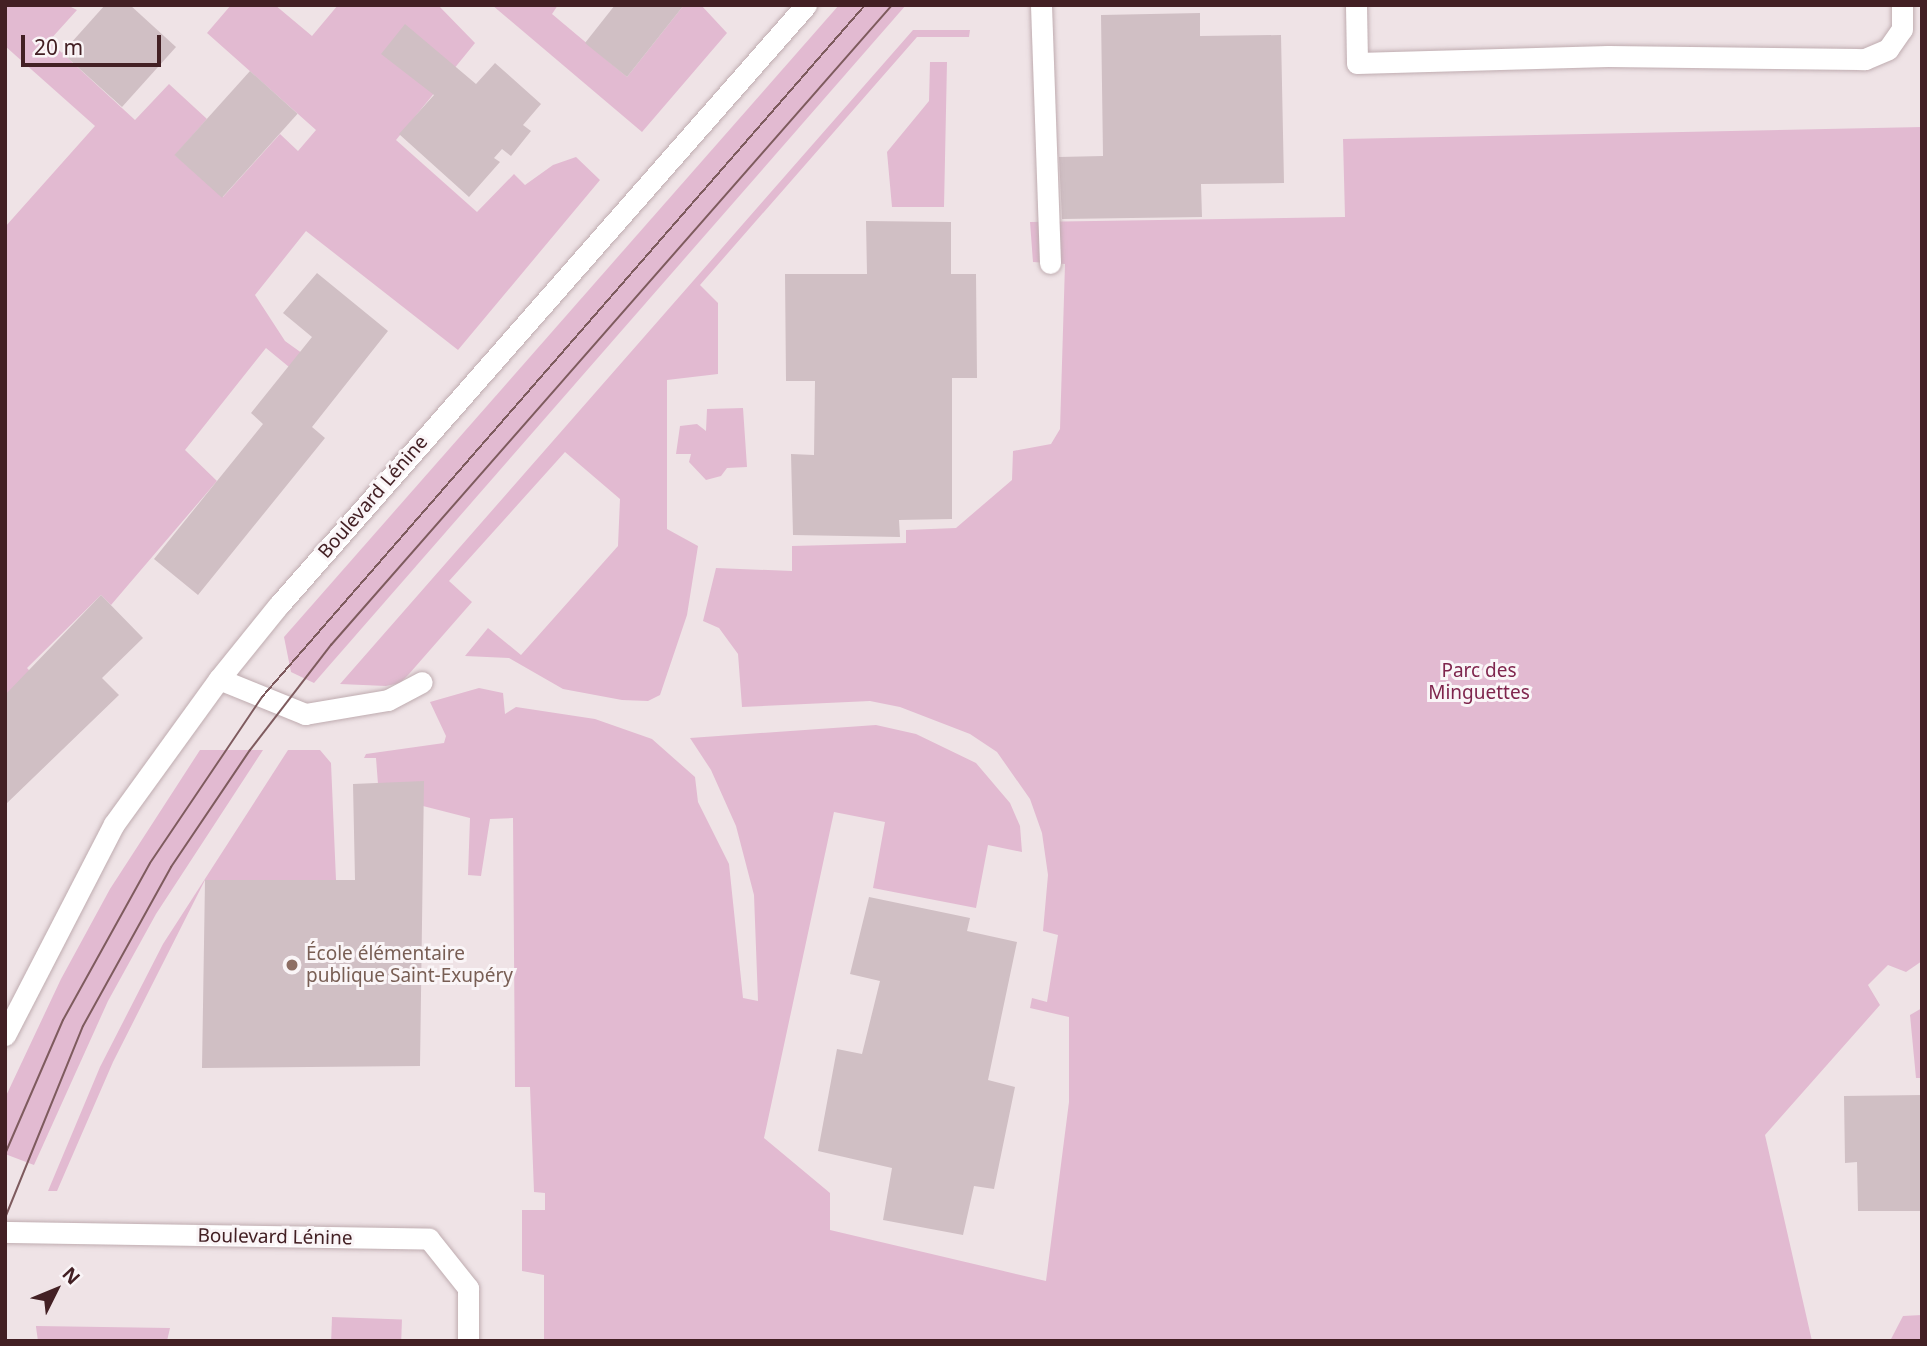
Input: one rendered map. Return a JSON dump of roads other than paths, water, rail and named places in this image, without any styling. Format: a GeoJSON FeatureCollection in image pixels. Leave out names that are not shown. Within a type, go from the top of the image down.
{"type":"FeatureCollection","features":[{"type":"Feature","properties":{"kind":"street","name":"Boulevard Lénine"},"geometry":{"type":"LineString","coordinates":[[5,1035],[114,824],[219,679],[278,606],[806,5]]}},
{"type":"Feature","properties":{"kind":"street"},"geometry":{"type":"LineString","coordinates":[[1041,5],[1050,263]]}},
{"type":"Feature","properties":{"kind":"street"},"geometry":{"type":"LineString","coordinates":[[1356,5],[1357,63],[1608,57],[1865,59],[1888,49],[1902,29],[1902,5]]}},
{"type":"Feature","properties":{"kind":"street"},"geometry":{"type":"LineString","coordinates":[[219,679],[305,714],[388,700],[422,682]]}},
{"type":"Feature","properties":{"kind":"street","name":"Boulevard Lénine"},"geometry":{"type":"LineString","coordinates":[[5,1233],[429,1239],[468,1288],[468,1341]]}},
{"type":"Feature","properties":{"kind":"tram line"},"geometry":{"type":"LineString","coordinates":[[5,1154],[63,1020],[150,863],[262,697],[865,5]]}},
{"type":"Feature","properties":{"kind":"tram line"},"geometry":{"type":"LineString","coordinates":[[5,1218],[83,1026],[171,867],[250,750],[331,645],[892,5]]}},
{"type":"Feature","properties":{"kind":"place","name":"École élémentaire publique Saint-Exupéry"},"geometry":{"type":"Point","coordinates":[292,965]}},
{"type":"Feature","properties":{"kind":"park label","name":"Parc des Minguettes"},"geometry":{"type":"Point","coordinates":[1479,682]}}]}
